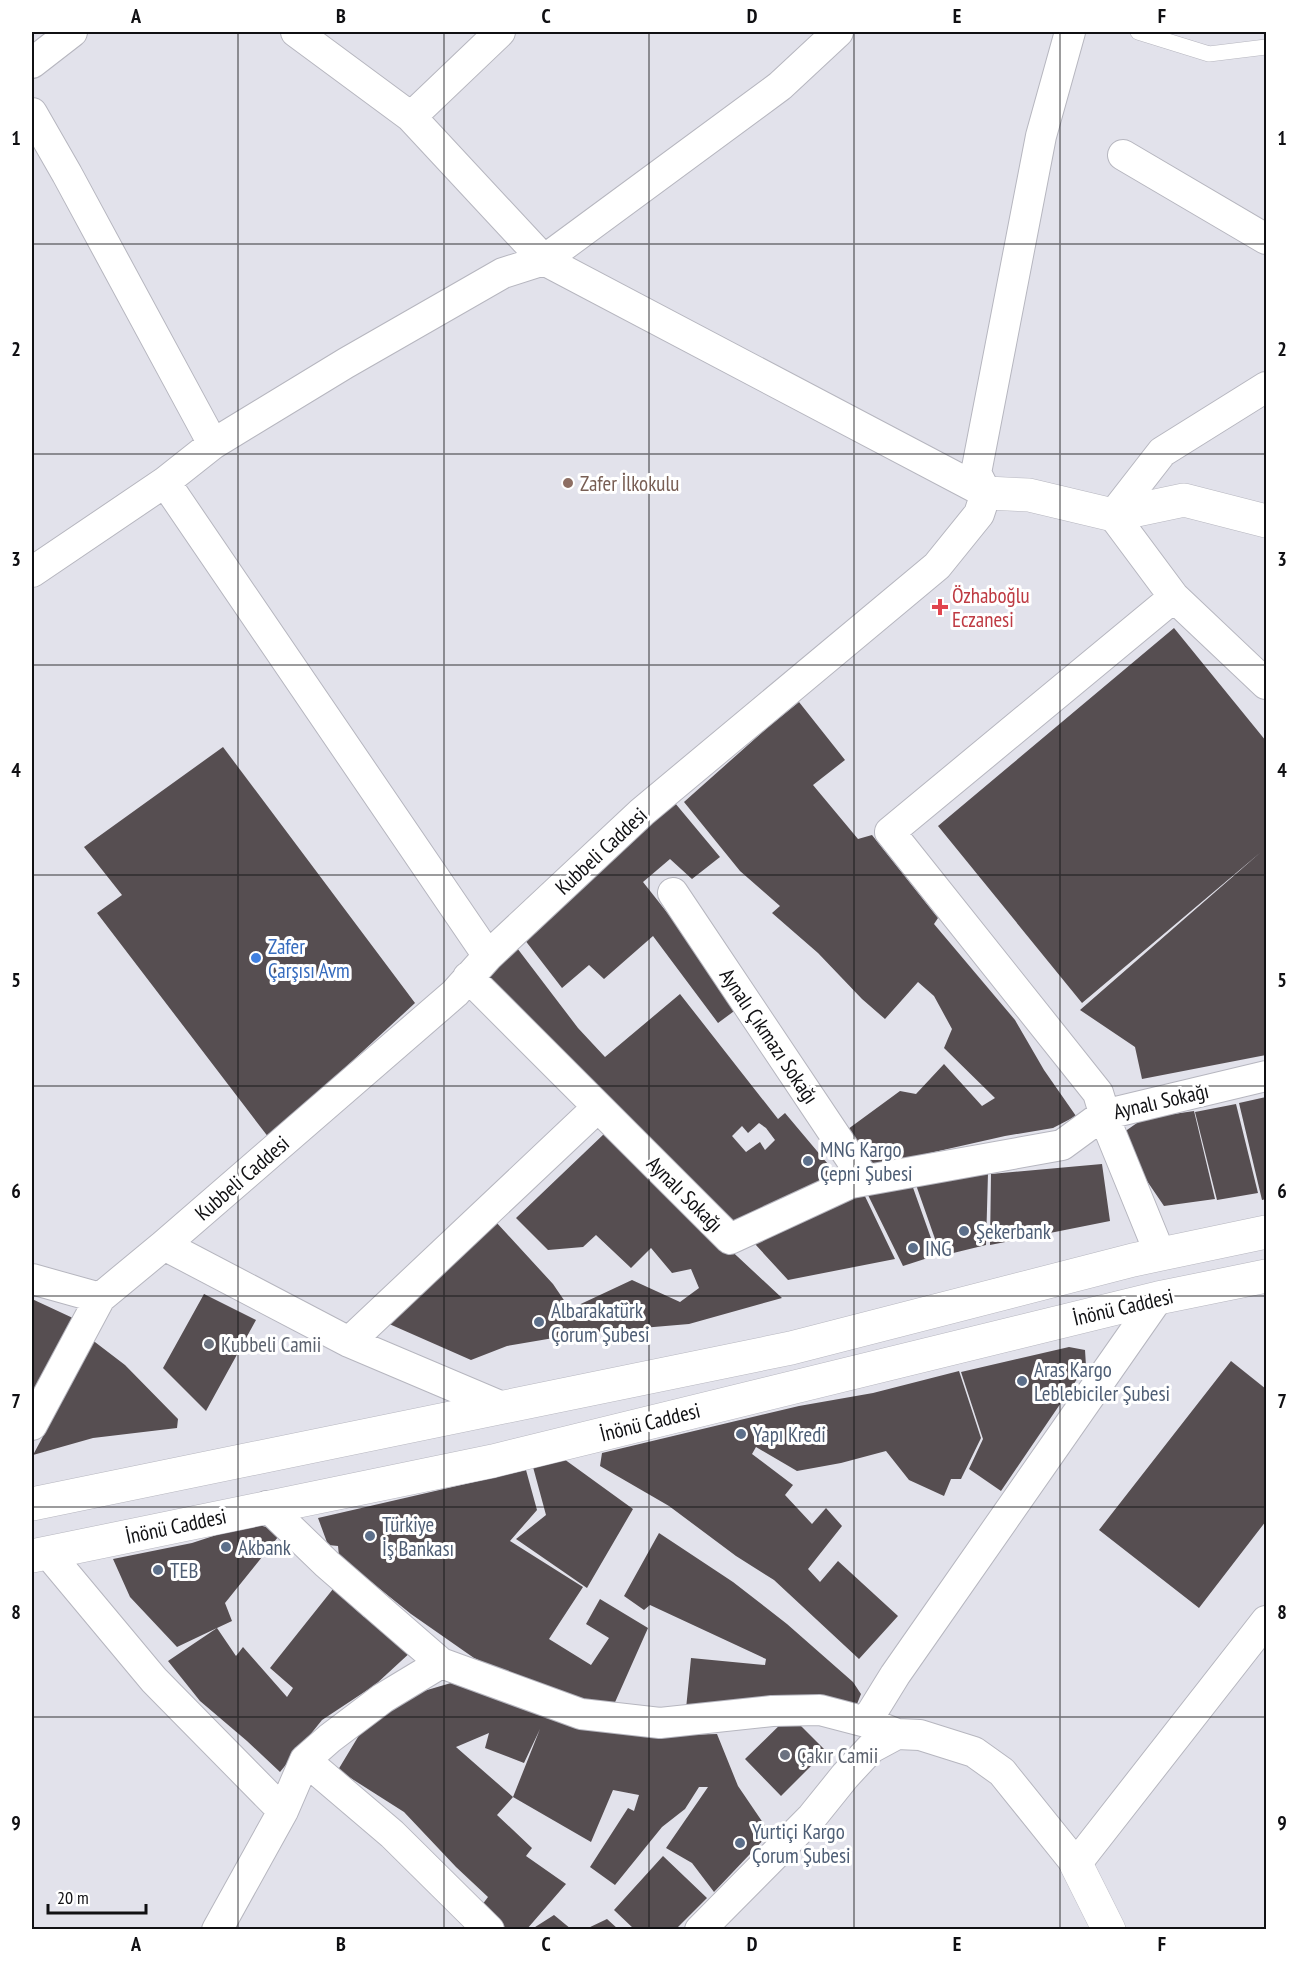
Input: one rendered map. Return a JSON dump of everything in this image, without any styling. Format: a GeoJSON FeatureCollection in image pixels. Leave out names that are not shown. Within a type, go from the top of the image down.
{"type":"FeatureCollection","features":[{"type":"Feature","properties":{"kind":"street"},"geometry":{"type":"LineString","coordinates":[[32,63],[72,32]]}},
{"type":"Feature","properties":{"kind":"street"},"geometry":{"type":"LineString","coordinates":[[296,32],[411,117],[544,260],[986,493],[1029,495],[1113,515],[1184,500],[1266,521]]}},
{"type":"Feature","properties":{"kind":"street"},"geometry":{"type":"LineString","coordinates":[[411,117],[500,32]]}},
{"type":"Feature","properties":{"kind":"street"},"geometry":{"type":"LineString","coordinates":[[32,572],[165,482],[213,444],[346,363],[504,273],[544,260],[780,86],[838,32]]}},
{"type":"Feature","properties":{"kind":"street"},"geometry":{"type":"LineString","coordinates":[[986,493],[976,473],[1041,136],[1070,32]]}},
{"type":"Feature","properties":{"kind":"street"},"geometry":{"type":"LineString","coordinates":[[32,113],[68,174],[213,444]]}},
{"type":"Feature","properties":{"kind":"street"},"geometry":{"type":"LineString","coordinates":[[1123,155],[1266,239]]}},
{"type":"Feature","properties":{"kind":"street"},"geometry":{"type":"LineString","coordinates":[[1113,515],[1162,452],[1266,387]]}},
{"type":"Feature","properties":{"kind":"street","name":"Aynalı Sokağı"},"geometry":{"type":"LineString","coordinates":[[165,482],[478,967],[598,1107],[730,1239],[851,1183],[1062,1145],[1103,1115],[1266,1076]]}},
{"type":"Feature","properties":{"kind":"street","name":"Kubbeli Caddesi"},"geometry":{"type":"LineString","coordinates":[[32,1425],[100,1298],[455,993],[478,967],[642,812],[937,566],[979,514],[986,493]]}},
{"type":"Feature","properties":{"kind":"street"},"geometry":{"type":"LineString","coordinates":[[1113,515],[1174,597],[1266,684]]}},
{"type":"Feature","properties":{"kind":"street"},"geometry":{"type":"LineString","coordinates":[[1160,1254],[1103,1115],[1098,1093],[890,832],[1174,597]]}},
{"type":"Feature","properties":{"kind":"street","name":"Aynalı Çıkmazı Sokağı"},"geometry":{"type":"LineString","coordinates":[[673,892],[865,1180]]}},
{"type":"Feature","properties":{"kind":"street"},"geometry":{"type":"LineString","coordinates":[[349,1342],[598,1107]]}},
{"type":"Feature","properties":{"kind":"street","name":"İnönü Caddesi"},"geometry":{"type":"LineString","coordinates":[[32,1504],[791,1348],[1160,1254],[1266,1232]]}},
{"type":"Feature","properties":{"kind":"street"},"geometry":{"type":"LineString","coordinates":[[164,1245],[349,1342],[500,1407]]}},
{"type":"Feature","properties":{"kind":"street","name":"İnönü Caddesi"},"geometry":{"type":"LineString","coordinates":[[40,1555],[267,1506],[493,1461],[1158,1298],[1266,1276]]}},
{"type":"Feature","properties":{"kind":"street"},"geometry":{"type":"LineString","coordinates":[[32,1279],[100,1298]]}},
{"type":"Feature","properties":{"kind":"street"},"geometry":{"type":"LineString","coordinates":[[866,1722],[895,1675],[1158,1298]]}},
{"type":"Feature","properties":{"kind":"street"},"geometry":{"type":"LineString","coordinates":[[267,1506],[327,1564],[441,1663],[581,1714],[660,1723],[772,1711],[820,1710],[866,1722],[897,1734],[920,1735],[974,1752],[1002,1772],[1076,1864],[1108,1929]]}},
{"type":"Feature","properties":{"kind":"street"},"geometry":{"type":"LineString","coordinates":[[40,1555],[154,1680],[283,1811]]}},
{"type":"Feature","properties":{"kind":"street"},"geometry":{"type":"LineString","coordinates":[[1076,1864],[1266,1621]]}},
{"type":"Feature","properties":{"kind":"street"},"geometry":{"type":"LineString","coordinates":[[217,1929],[283,1811],[305,1760],[383,1698],[441,1663]]}},
{"type":"Feature","properties":{"kind":"street"},"geometry":{"type":"LineString","coordinates":[[700,1929],[812,1817],[871,1748],[897,1734]]}},
{"type":"Feature","properties":{"kind":"street"},"geometry":{"type":"LineString","coordinates":[[305,1760],[392,1834],[489,1929]]}},
{"type":"Feature","properties":{"kind":"lane"},"geometry":{"type":"LineString","coordinates":[[1138,32],[1209,54],[1266,47]]}},
{"type":"Feature","properties":{"kind":"building"},"geometry":{"type":"Polygon","coordinates":[[[1174,628],[1266,741],[1266,1055],[1142,1079],[1135,1047],[1080,1010],[1261,852],[1082,1003],[938,826],[1174,628]]]}},
{"type":"Feature","properties":{"kind":"building"},"geometry":{"type":"Polygon","coordinates":[[[799,702],[845,760],[813,785],[858,839],[872,835],[938,918],[934,924],[1015,1020],[1044,1070],[1076,1116],[1053,1128],[1005,1136],[868,1167],[844,1132],[900,1091],[916,1094],[944,1064],[982,1106],[995,1098],[944,1048],[952,1029],[934,996],[918,982],[885,1019],[862,999],[818,953],[772,913],[780,906],[740,871],[684,802],[799,702]]]}},
{"type":"Feature","properties":{"kind":"building","name":"Zafer Çarşısı Avm"},"geometry":{"type":"Polygon","coordinates":[[[223,747],[415,1003],[269,1138],[97,913],[122,895],[84,847],[223,747]]]}},
{"type":"Feature","properties":{"kind":"building"},"geometry":{"type":"Polygon","coordinates":[[[675,803],[720,857],[692,879],[670,859],[643,882],[741,1006],[718,1023],[653,936],[604,979],[589,965],[562,988],[521,935],[675,803]]]}},
{"type":"Feature","properties":{"kind":"building"},"geometry":{"type":"Polygon","coordinates":[[[514,944],[578,1028],[605,1057],[680,994],[778,1119],[785,1113],[838,1176],[733,1221],[481,978],[514,944]],[[759,1123],[748,1133],[742,1126],[732,1136],[746,1152],[760,1142],[765,1150],[775,1140],[759,1123]]]}},
{"type":"Feature","properties":{"kind":"building"},"geometry":{"type":"Polygon","coordinates":[[[1266,1097],[1266,1199],[1262,1200],[1239,1103],[1266,1097]]]}},
{"type":"Feature","properties":{"kind":"building"},"geometry":{"type":"Polygon","coordinates":[[[1236,1104],[1258,1193],[1217,1200],[1195,1112],[1236,1104]]]}},
{"type":"Feature","properties":{"kind":"building"},"geometry":{"type":"Polygon","coordinates":[[[1154,1111],[1167,1115],[1194,1111],[1215,1199],[1164,1206],[1117,1137],[1154,1111]]]}},
{"type":"Feature","properties":{"kind":"building"},"geometry":{"type":"Polygon","coordinates":[[[605,1133],[782,1298],[689,1324],[583,1333],[507,1346],[471,1360],[387,1323],[496,1222],[553,1284],[570,1309],[632,1280],[680,1302],[699,1288],[691,1269],[672,1273],[651,1248],[631,1268],[596,1235],[583,1247],[548,1250],[516,1218],[605,1133]]]}},
{"type":"Feature","properties":{"kind":"building"},"geometry":{"type":"Polygon","coordinates":[[[1102,1164],[1110,1221],[990,1245],[991,1174],[1102,1164]]]}},
{"type":"Feature","properties":{"kind":"building"},"geometry":{"type":"Polygon","coordinates":[[[988,1173],[986,1245],[941,1256],[915,1182],[988,1173]]]}},
{"type":"Feature","properties":{"kind":"building"},"geometry":{"type":"Polygon","coordinates":[[[911,1182],[937,1255],[903,1266],[866,1191],[911,1182]]]}},
{"type":"Feature","properties":{"kind":"building"},"geometry":{"type":"Polygon","coordinates":[[[862,1190],[895,1259],[788,1280],[755,1244],[862,1190]]]}},
{"type":"Feature","properties":{"kind":"building","name":"Kubbeli Camii"},"geometry":{"type":"Polygon","coordinates":[[[204,1294],[256,1320],[206,1411],[163,1368],[204,1294]]]}},
{"type":"Feature","properties":{"kind":"building"},"geometry":{"type":"Polygon","coordinates":[[[32,1299],[75,1319],[32,1400],[32,1299]]]}},
{"type":"Feature","properties":{"kind":"building"},"geometry":{"type":"Polygon","coordinates":[[[91,1339],[125,1365],[178,1419],[177,1428],[93,1438],[33,1455],[75,1377],[91,1339]]]}},
{"type":"Feature","properties":{"kind":"building"},"geometry":{"type":"Polygon","coordinates":[[[1069,1347],[1085,1350],[1086,1366],[1001,1491],[969,1469],[983,1439],[961,1372],[1069,1347]]]}},
{"type":"Feature","properties":{"kind":"building"},"geometry":{"type":"Polygon","coordinates":[[[1231,1361],[1266,1389],[1266,1521],[1199,1608],[1099,1530],[1231,1361]]]}},
{"type":"Feature","properties":{"kind":"building"},"geometry":{"type":"Polygon","coordinates":[[[959,1371],[981,1438],[961,1479],[951,1479],[944,1496],[909,1480],[886,1451],[841,1463],[797,1471],[756,1447],[752,1454],[793,1485],[785,1495],[812,1524],[826,1508],[842,1526],[808,1569],[820,1582],[838,1561],[898,1616],[859,1659],[774,1580],[736,1556],[669,1506],[600,1466],[602,1453],[799,1406],[873,1393],[959,1371]]]}},
{"type":"Feature","properties":{"kind":"building"},"geometry":{"type":"Polygon","coordinates":[[[564,1459],[633,1509],[587,1588],[516,1539],[546,1515],[533,1467],[564,1459]]]}},
{"type":"Feature","properties":{"kind":"building"},"geometry":{"type":"Polygon","coordinates":[[[526,1470],[537,1510],[510,1541],[583,1587],[549,1639],[591,1665],[609,1638],[586,1624],[600,1599],[648,1628],[612,1709],[522,1681],[474,1658],[411,1614],[339,1556],[338,1546],[328,1545],[318,1518],[526,1470]]]}},
{"type":"Feature","properties":{"kind":"building"},"geometry":{"type":"Polygon","coordinates":[[[253,1523],[282,1532],[225,1603],[232,1621],[177,1647],[130,1597],[113,1559],[192,1543],[253,1523]]]}},
{"type":"Feature","properties":{"kind":"building"},"geometry":{"type":"Polygon","coordinates":[[[659,1533],[733,1582],[787,1624],[853,1682],[861,1694],[855,1709],[686,1709],[691,1658],[765,1665],[766,1659],[650,1605],[644,1610],[624,1596],[659,1533]]]}},
{"type":"Feature","properties":{"kind":"building"},"geometry":{"type":"Polygon","coordinates":[[[333,1589],[364,1617],[368,1611],[413,1650],[375,1685],[322,1720],[280,1772],[200,1701],[168,1661],[217,1628],[236,1656],[243,1647],[287,1697],[293,1688],[270,1668],[333,1589]]]}},
{"type":"Feature","properties":{"kind":"building"},"geometry":{"type":"Polygon","coordinates":[[[451,1683],[545,1716],[653,1736],[717,1734],[738,1786],[770,1833],[714,1892],[692,1863],[666,1848],[708,1787],[699,1787],[685,1809],[662,1827],[615,1885],[590,1867],[628,1808],[634,1811],[639,1795],[613,1790],[591,1842],[513,1797],[497,1815],[532,1848],[526,1856],[566,1884],[527,1929],[500,1929],[482,1905],[488,1897],[404,1812],[338,1770],[361,1732],[417,1693],[451,1683]],[[540,1729],[524,1763],[485,1748],[489,1733],[456,1747],[513,1797],[540,1729]]]}},
{"type":"Feature","properties":{"kind":"building","name":"Çakır Camii"},"geometry":{"type":"Polygon","coordinates":[[[790,1715],[826,1751],[781,1796],[745,1759],[790,1715]]]}},
{"type":"Feature","properties":{"kind":"building"},"geometry":{"type":"Polygon","coordinates":[[[663,1856],[707,1898],[676,1929],[634,1929],[614,1910],[663,1856]]]}},
{"type":"Feature","properties":{"kind":"building"},"geometry":{"type":"Polygon","coordinates":[[[554,1915],[571,1929],[532,1929],[554,1915]]]}},
{"type":"Feature","properties":{"kind":"building"},"geometry":{"type":"Polygon","coordinates":[[[607,1919],[618,1929],[586,1929],[607,1919]]]}},
{"type":"Feature","properties":{"kind":"place","name":"Zafer İlkokulu"},"geometry":{"type":"Point","coordinates":[568,483]}},
{"type":"Feature","properties":{"kind":"place","name":"Özhaboğlu Eczanesi"},"geometry":{"type":"Point","coordinates":[940,607]}},
{"type":"Feature","properties":{"kind":"place","name":"Zafer Çarşısı Avm"},"geometry":{"type":"Point","coordinates":[256,958]}},
{"type":"Feature","properties":{"kind":"place","name":"MNG Kargo Çepni Şubesi"},"geometry":{"type":"Point","coordinates":[808,1161]}},
{"type":"Feature","properties":{"kind":"place","name":"Şekerbank"},"geometry":{"type":"Point","coordinates":[964,1231]}},
{"type":"Feature","properties":{"kind":"place","name":"ING"},"geometry":{"type":"Point","coordinates":[913,1248]}},
{"type":"Feature","properties":{"kind":"place","name":"Albarakatürk Çorum Şubesi"},"geometry":{"type":"Point","coordinates":[539,1322]}},
{"type":"Feature","properties":{"kind":"place","name":"Kubbeli Camii"},"geometry":{"type":"Point","coordinates":[209,1344]}},
{"type":"Feature","properties":{"kind":"place","name":"Aras Kargo Leblebiciler Şubesi"},"geometry":{"type":"Point","coordinates":[1022,1381]}},
{"type":"Feature","properties":{"kind":"place","name":"Yapı Kredi"},"geometry":{"type":"Point","coordinates":[741,1434]}},
{"type":"Feature","properties":{"kind":"place","name":"Türkiye İş Bankası"},"geometry":{"type":"Point","coordinates":[370,1536]}},
{"type":"Feature","properties":{"kind":"place","name":"Akbank"},"geometry":{"type":"Point","coordinates":[226,1547]}},
{"type":"Feature","properties":{"kind":"place","name":"TEB"},"geometry":{"type":"Point","coordinates":[158,1570]}},
{"type":"Feature","properties":{"kind":"place","name":"Çakır Camii"},"geometry":{"type":"Point","coordinates":[785,1755]}},
{"type":"Feature","properties":{"kind":"place","name":"Yurtiçi Kargo Çorum Şubesi"},"geometry":{"type":"Point","coordinates":[740,1843]}}]}
